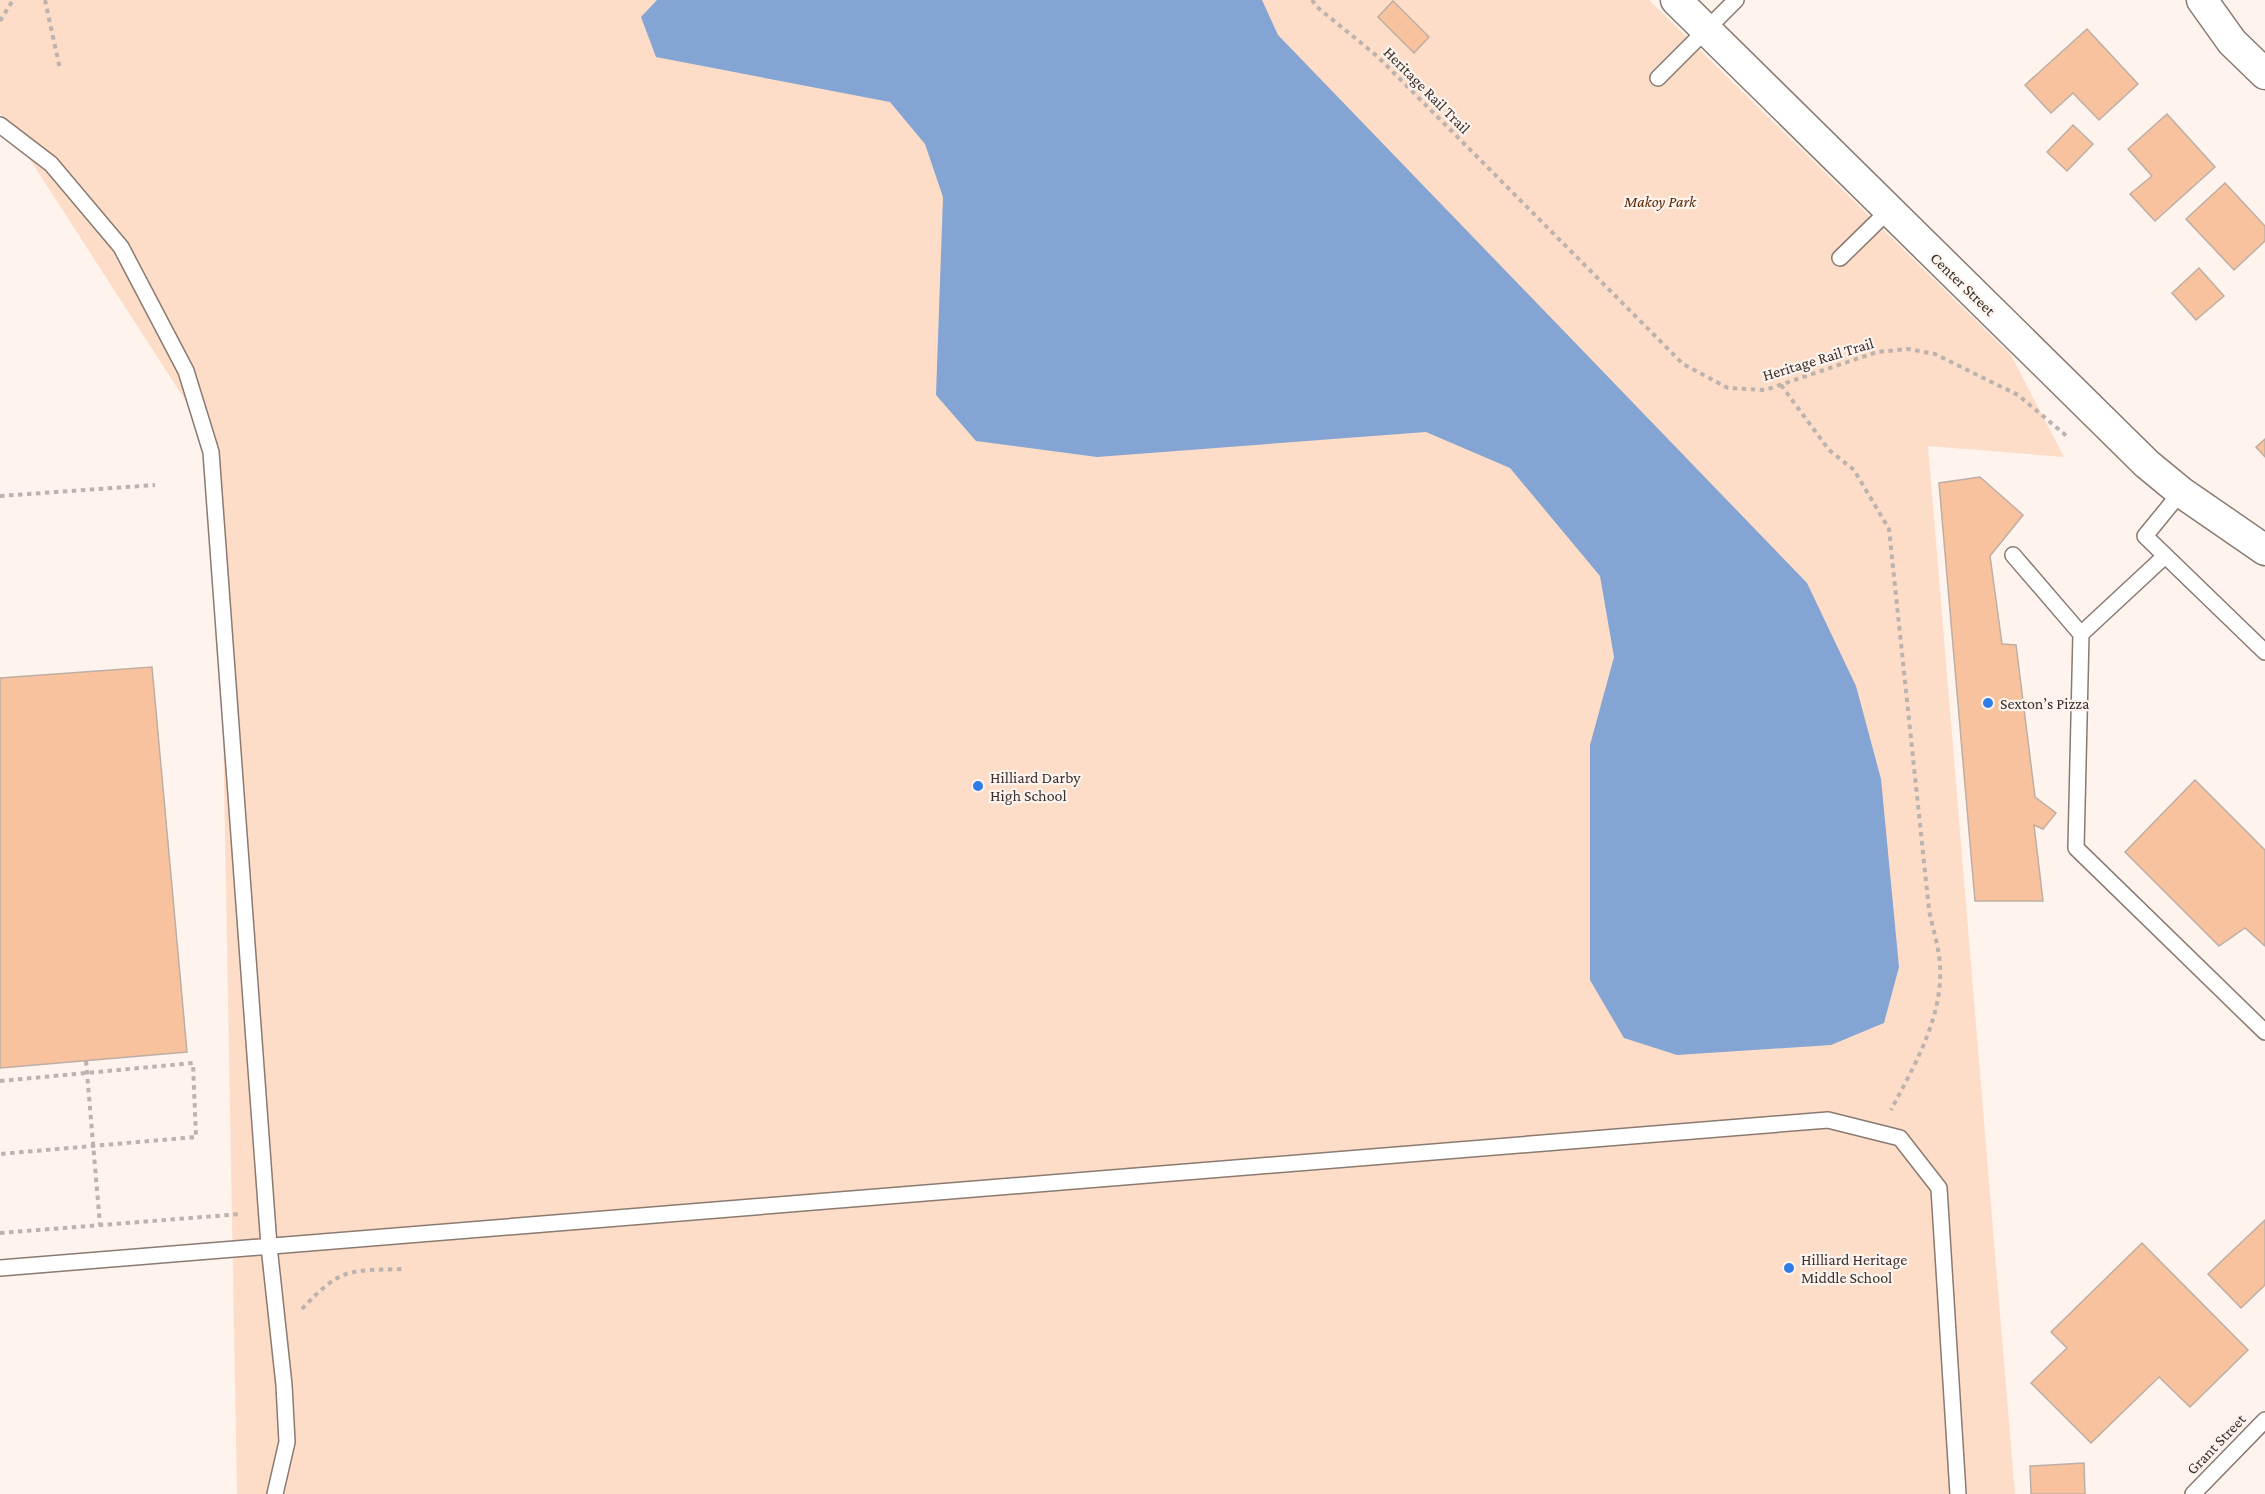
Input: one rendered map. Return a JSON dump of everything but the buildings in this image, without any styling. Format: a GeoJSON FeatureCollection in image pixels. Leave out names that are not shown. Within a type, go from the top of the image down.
{"type":"FeatureCollection","features":[{"type":"Feature","properties":{"kind":"street","name":"Center Street"},"geometry":{"type":"LineString","coordinates":[[1676,0],[2147,464],[2181,492],[2265,550]]}},
{"type":"Feature","properties":{"kind":"street"},"geometry":{"type":"LineString","coordinates":[[2202,0],[2232,42],[2265,75]]}},
{"type":"Feature","properties":{"kind":"lane"},"geometry":{"type":"LineString","coordinates":[[1658,78],[1736,0]]}},
{"type":"Feature","properties":{"kind":"lane"},"geometry":{"type":"LineString","coordinates":[[0,125],[51,164],[121,247],[186,371],[211,452],[269,1246],[284,1385],[286,1442],[275,1494]]}},
{"type":"Feature","properties":{"kind":"lane"},"geometry":{"type":"LineString","coordinates":[[1840,258],[1888,211]]}},
{"type":"Feature","properties":{"kind":"lane"},"geometry":{"type":"LineString","coordinates":[[2181,492],[2145,536],[2265,652]]}},
{"type":"Feature","properties":{"kind":"lane"},"geometry":{"type":"LineString","coordinates":[[2013,555],[2081,634],[2076,848],[2265,1032]]}},
{"type":"Feature","properties":{"kind":"lane"},"geometry":{"type":"LineString","coordinates":[[2081,634],[2165,556]]}},
{"type":"Feature","properties":{"kind":"lane"},"geometry":{"type":"LineString","coordinates":[[0,1268],[1828,1120],[1900,1138],[1939,1188],[1958,1494]]}},
{"type":"Feature","properties":{"kind":"lane","name":"Grant Street"},"geometry":{"type":"LineString","coordinates":[[2193,1494],[2265,1420]]}},
{"type":"Feature","properties":{"kind":"path"},"geometry":{"type":"LineString","coordinates":[[0,21],[13,0]]}},
{"type":"Feature","properties":{"kind":"path"},"geometry":{"type":"LineString","coordinates":[[45,0],[60,69]]}},
{"type":"Feature","properties":{"kind":"path","name":"Heritage Rail Trail"},"geometry":{"type":"LineString","coordinates":[[1312,0],[1317,7],[1377,56],[1683,364],[1728,388],[1765,390],[1877,352],[1908,349],[1935,354],[2018,395],[2070,439]]}},
{"type":"Feature","properties":{"kind":"path"},"geometry":{"type":"LineString","coordinates":[[1781,385],[1829,450],[1854,470],[1889,529],[1929,910],[1939,956],[1940,983],[1936,1011],[1928,1031],[1878,1132]]}},
{"type":"Feature","properties":{"kind":"path"},"geometry":{"type":"LineString","coordinates":[[0,496],[155,485]]}},
{"type":"Feature","properties":{"kind":"path"},"geometry":{"type":"LineString","coordinates":[[86,1061],[100,1225]]}},
{"type":"Feature","properties":{"kind":"path"},"geometry":{"type":"LineString","coordinates":[[0,1081],[193,1063],[196,1137],[0,1154]]}},
{"type":"Feature","properties":{"kind":"path"},"geometry":{"type":"LineString","coordinates":[[0,1233],[241,1214]]}},
{"type":"Feature","properties":{"kind":"path"},"geometry":{"type":"LineString","coordinates":[[303,1320],[302,1309],[325,1284],[348,1271],[404,1269]]}},
{"type":"Feature","properties":{"kind":"green space","name":"Hilliard Darby High School"},"geometry":{"type":"Polygon","coordinates":[[[0,0],[1649,0],[2011,355],[2064,457],[1928,446],[2015,1494],[237,1494],[218,451],[0,113],[0,0]]]}},
{"type":"Feature","properties":{"kind":"water"},"geometry":{"type":"Polygon","coordinates":[[[657,0],[1262,0],[1278,35],[1807,583],[1856,686],[1881,779],[1899,967],[1884,1023],[1831,1045],[1677,1055],[1624,1038],[1590,980],[1590,745],[1614,657],[1600,576],[1510,468],[1426,432],[1097,457],[976,441],[936,395],[943,197],[925,144],[890,102],[656,57],[641,17],[657,0]]]}},
{"type":"Feature","properties":{"kind":"place","name":"Sexton’s Pizza"},"geometry":{"type":"Point","coordinates":[1988,703]}},
{"type":"Feature","properties":{"kind":"place","name":"Hilliard Darby High School"},"geometry":{"type":"Point","coordinates":[978,786]}},
{"type":"Feature","properties":{"kind":"place","name":"Hilliard Heritage Middle School"},"geometry":{"type":"Point","coordinates":[1789,1268]}},
{"type":"Feature","properties":{"kind":"park label","name":"Makoy Park"},"geometry":{"type":"Point","coordinates":[1660,201]}}]}
